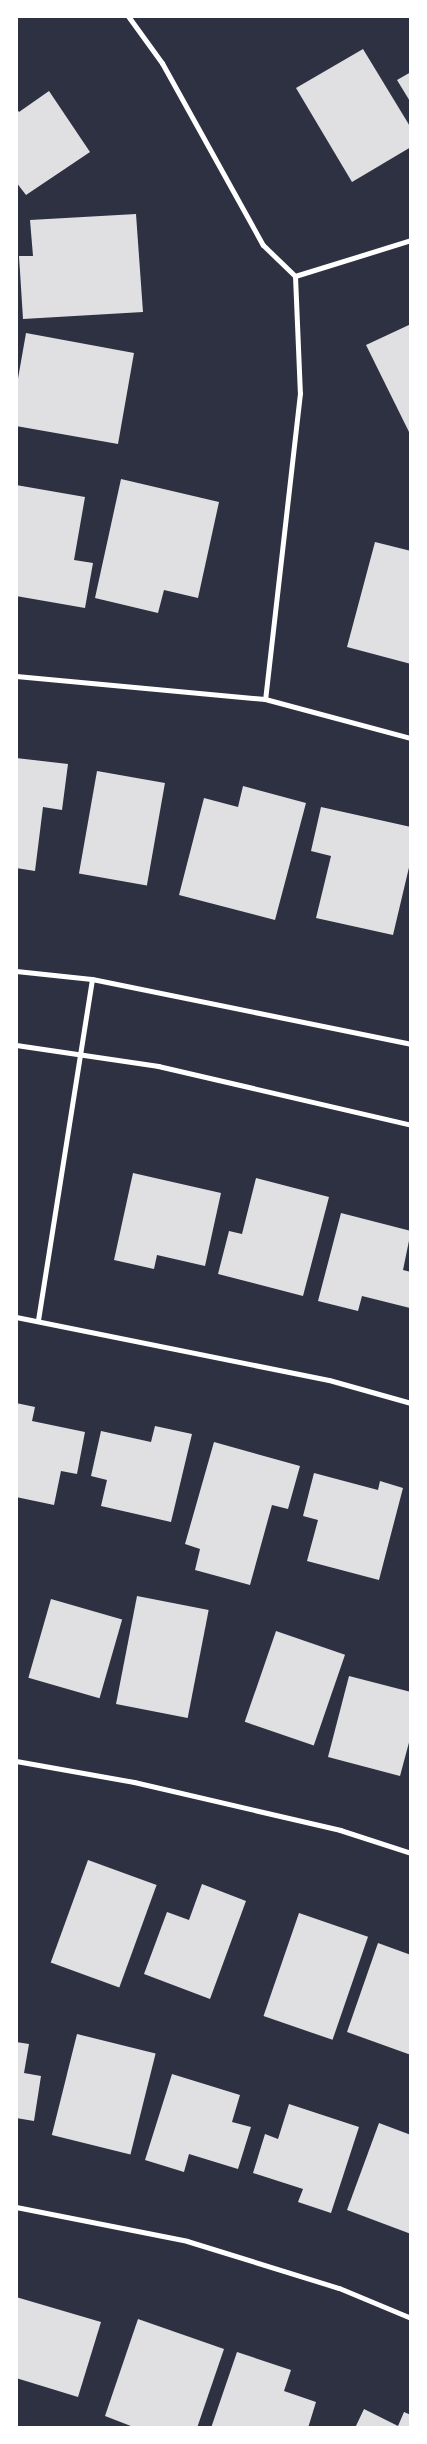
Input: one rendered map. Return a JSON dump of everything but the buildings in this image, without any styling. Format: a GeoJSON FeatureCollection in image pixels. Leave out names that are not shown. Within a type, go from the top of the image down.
{"type":"FeatureCollection","features":[{"type":"Feature","properties":{"kind":"street"},"geometry":{"type":"LineString","coordinates":[[128,16],[162,63],[263,245],[295,276],[300,393],[265,699]]}},
{"type":"Feature","properties":{"kind":"street"},"geometry":{"type":"LineString","coordinates":[[295,276],[411,240]]}},
{"type":"Feature","properties":{"kind":"street"},"geometry":{"type":"LineString","coordinates":[[16,676],[265,699],[411,738]]}},
{"type":"Feature","properties":{"kind":"street"},"geometry":{"type":"LineString","coordinates":[[16,971],[92,979],[411,1044]]}},
{"type":"Feature","properties":{"kind":"street"},"geometry":{"type":"LineString","coordinates":[[38,1320],[92,979]]}},
{"type":"Feature","properties":{"kind":"street"},"geometry":{"type":"LineString","coordinates":[[16,1045],[158,1066],[411,1125]]}},
{"type":"Feature","properties":{"kind":"street"},"geometry":{"type":"LineString","coordinates":[[16,1317],[329,1380],[411,1403]]}},
{"type":"Feature","properties":{"kind":"street"},"geometry":{"type":"LineString","coordinates":[[16,1761],[134,1782],[340,1830],[411,1853]]}},
{"type":"Feature","properties":{"kind":"street"},"geometry":{"type":"LineString","coordinates":[[16,2207],[68,2214],[187,2241],[339,2288],[411,2318]]}}]}
